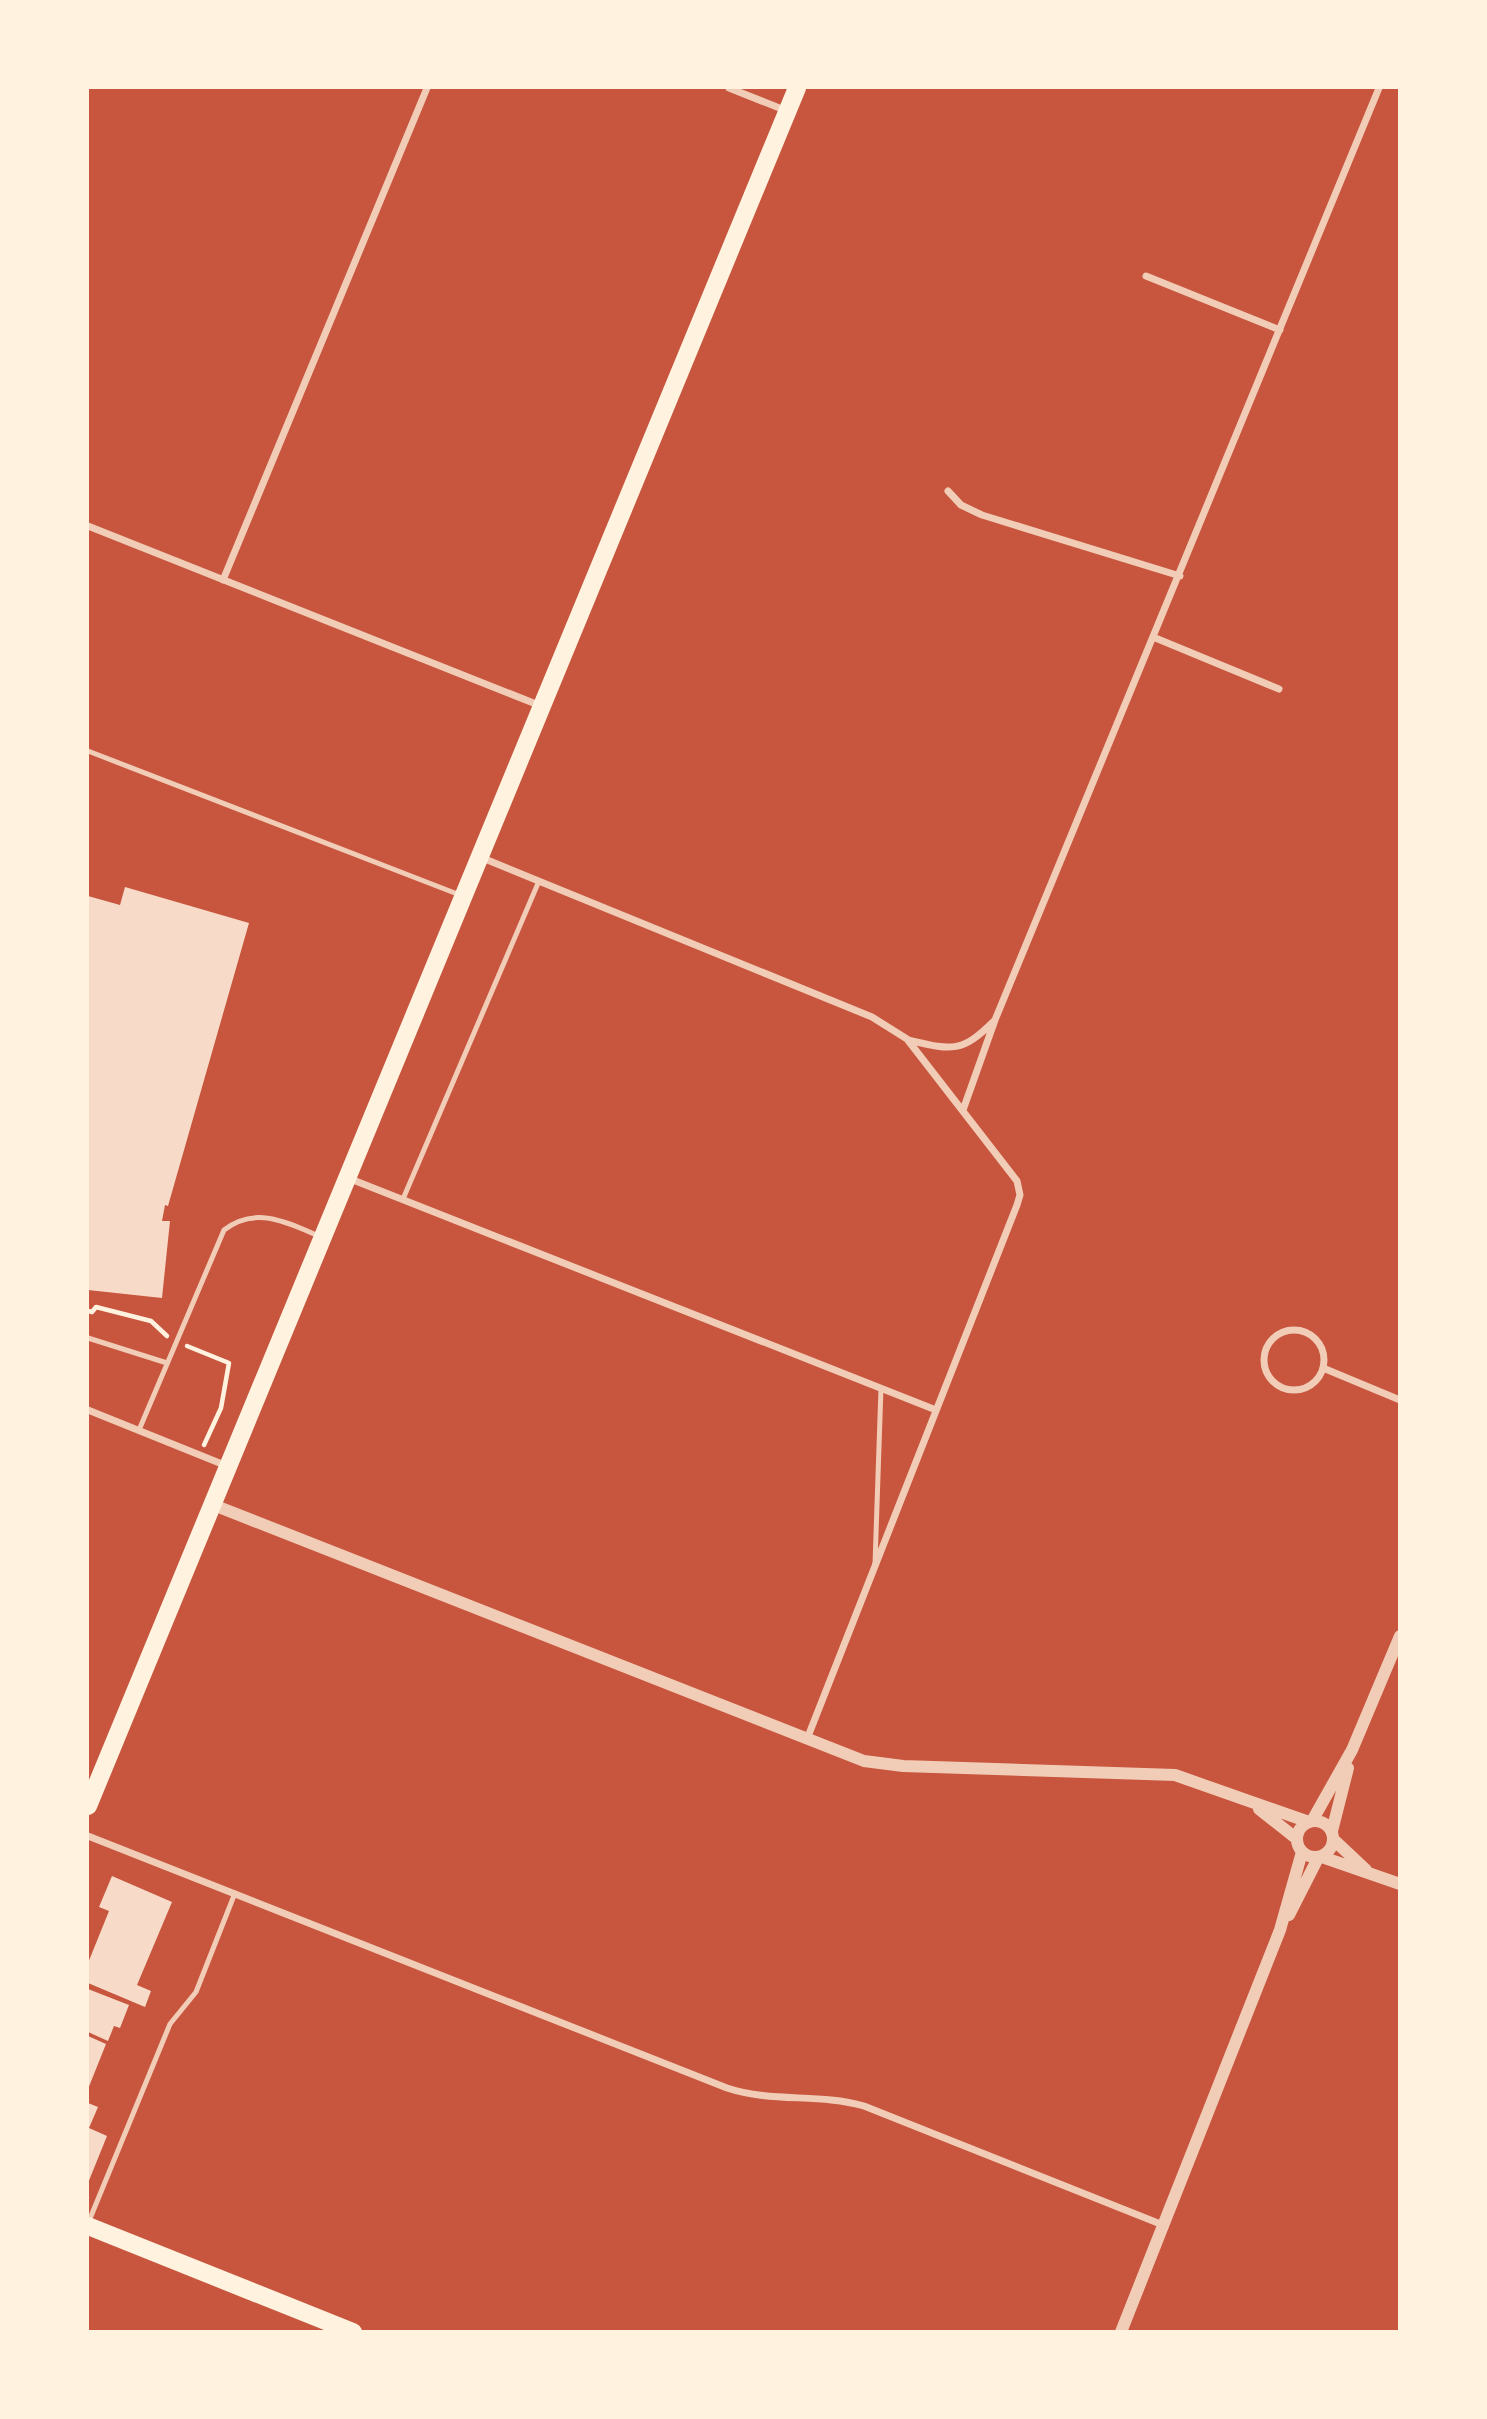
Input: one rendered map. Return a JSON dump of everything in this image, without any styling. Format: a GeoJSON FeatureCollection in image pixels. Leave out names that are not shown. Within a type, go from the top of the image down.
{"type":"FeatureCollection","features":[{"type":"Feature","properties":{"kind":"main road"},"geometry":{"type":"LineString","coordinates":[[88,1805],[797,88]]}},
{"type":"Feature","properties":{"kind":"main road"},"geometry":{"type":"LineString","coordinates":[[88,2225],[346,2330]]}},
{"type":"Feature","properties":{"kind":"street"},"geometry":{"type":"LineString","coordinates":[[223,580],[427,88]]}},
{"type":"Feature","properties":{"kind":"street"},"geometry":{"type":"LineString","coordinates":[[729,88],[787,111]]}},
{"type":"Feature","properties":{"kind":"street"},"geometry":{"type":"LineString","coordinates":[[963,1110],[995,1020],[1379,88]]}},
{"type":"Feature","properties":{"kind":"street"},"geometry":{"type":"LineString","coordinates":[[1146,276],[1280,330]]}},
{"type":"Feature","properties":{"kind":"street"},"geometry":{"type":"LineString","coordinates":[[948,491],[961,505],[982,515],[1180,576]]}},
{"type":"Feature","properties":{"kind":"street"},"geometry":{"type":"LineString","coordinates":[[88,526],[542,706]]}},
{"type":"Feature","properties":{"kind":"street"},"geometry":{"type":"LineString","coordinates":[[1153,637],[1279,689]]}},
{"type":"Feature","properties":{"kind":"street"},"geometry":{"type":"LineString","coordinates":[[479,857],[872,1017],[907,1039],[946,1048],[966,1046],[995,1020]]}},
{"type":"Feature","properties":{"kind":"street"},"geometry":{"type":"LineString","coordinates":[[807,1739],[1020,1195],[1017,1181],[907,1039]]}},
{"type":"Feature","properties":{"kind":"street"},"geometry":{"type":"LineString","coordinates":[[347,1177],[936,1409]]}},
{"type":"Feature","properties":{"kind":"street"},"geometry":{"type":"LineString","coordinates":[[1300,1330],[1309,1334],[1322,1349],[1323,1368],[1319,1377],[1303,1389],[1284,1388],[1269,1376],[1265,1357],[1267,1347],[1281,1333],[1300,1330]]}},
{"type":"Feature","properties":{"kind":"street"},"geometry":{"type":"LineString","coordinates":[[1323,1368],[1399,1400]]}},
{"type":"Feature","properties":{"kind":"street"},"geometry":{"type":"LineString","coordinates":[[88,1410],[227,1466]]}},
{"type":"Feature","properties":{"kind":"street"},"geometry":{"type":"LineString","coordinates":[[211,1504],[874,1763],[1175,1775],[1253,1805],[1310,1822],[1323,1823],[1369,1872]]}},
{"type":"Feature","properties":{"kind":"street"},"geometry":{"type":"LineString","coordinates":[[1297,1839],[1300,1829],[1310,1822],[1352,1750],[1399,1636]]}},
{"type":"Feature","properties":{"kind":"street"},"geometry":{"type":"LineString","coordinates":[[1280,1930],[1320,1857],[1330,1850],[1352,1750]]}},
{"type":"Feature","properties":{"kind":"street"},"geometry":{"type":"LineString","coordinates":[[1121,2332],[1280,1930],[1302,1852],[1297,1839],[1253,1805]]}},
{"type":"Feature","properties":{"kind":"street"},"geometry":{"type":"LineString","coordinates":[[88,1836],[727,2088],[753,2096],[864,2106],[1163,2225]]}},
{"type":"Feature","properties":{"kind":"street"},"geometry":{"type":"LineString","coordinates":[[1302,1852],[1399,1884]]}},
{"type":"Feature","properties":{"kind":"lane"},"geometry":{"type":"LineString","coordinates":[[88,751],[463,897]]}},
{"type":"Feature","properties":{"kind":"lane"},"geometry":{"type":"LineString","coordinates":[[403,1199],[539,881]]}},
{"type":"Feature","properties":{"kind":"lane"},"geometry":{"type":"LineString","coordinates":[[139,1430],[224,1230],[240,1220],[268,1217],[322,1237]]}},
{"type":"Feature","properties":{"kind":"lane"},"geometry":{"type":"LineString","coordinates":[[88,1338],[167,1363]]}},
{"type":"Feature","properties":{"kind":"lane"},"geometry":{"type":"LineString","coordinates":[[875,1566],[881,1388]]}},
{"type":"Feature","properties":{"kind":"lane"},"geometry":{"type":"LineString","coordinates":[[88,2225],[170,2024],[196,1992],[235,1894]]}},
{"type":"Feature","properties":{"kind":"building"},"geometry":{"type":"Polygon","coordinates":[[[125,887],[249,923],[168,1206],[165,1205],[162,1221],[170,1221],[162,1298],[88,1290],[88,896],[120,905],[125,887]]]}},
{"type":"Feature","properties":{"kind":"building"},"geometry":{"type":"Polygon","coordinates":[[[112,1876],[172,1902],[137,1985],[151,1991],[145,2007],[88,1983],[88,1963],[109,1911],[99,1907],[112,1876]]]}},
{"type":"Feature","properties":{"kind":"building"},"geometry":{"type":"Polygon","coordinates":[[[88,1989],[129,2005],[120,2028],[114,2026],[108,2041],[88,2032],[88,1989]]]}},
{"type":"Feature","properties":{"kind":"building"},"geometry":{"type":"Polygon","coordinates":[[[88,2036],[106,2044],[88,2089],[88,2036]]]}},
{"type":"Feature","properties":{"kind":"building"},"geometry":{"type":"Polygon","coordinates":[[[88,2103],[98,2107],[89,2128],[107,2136],[88,2183],[88,2103]]]}}]}
